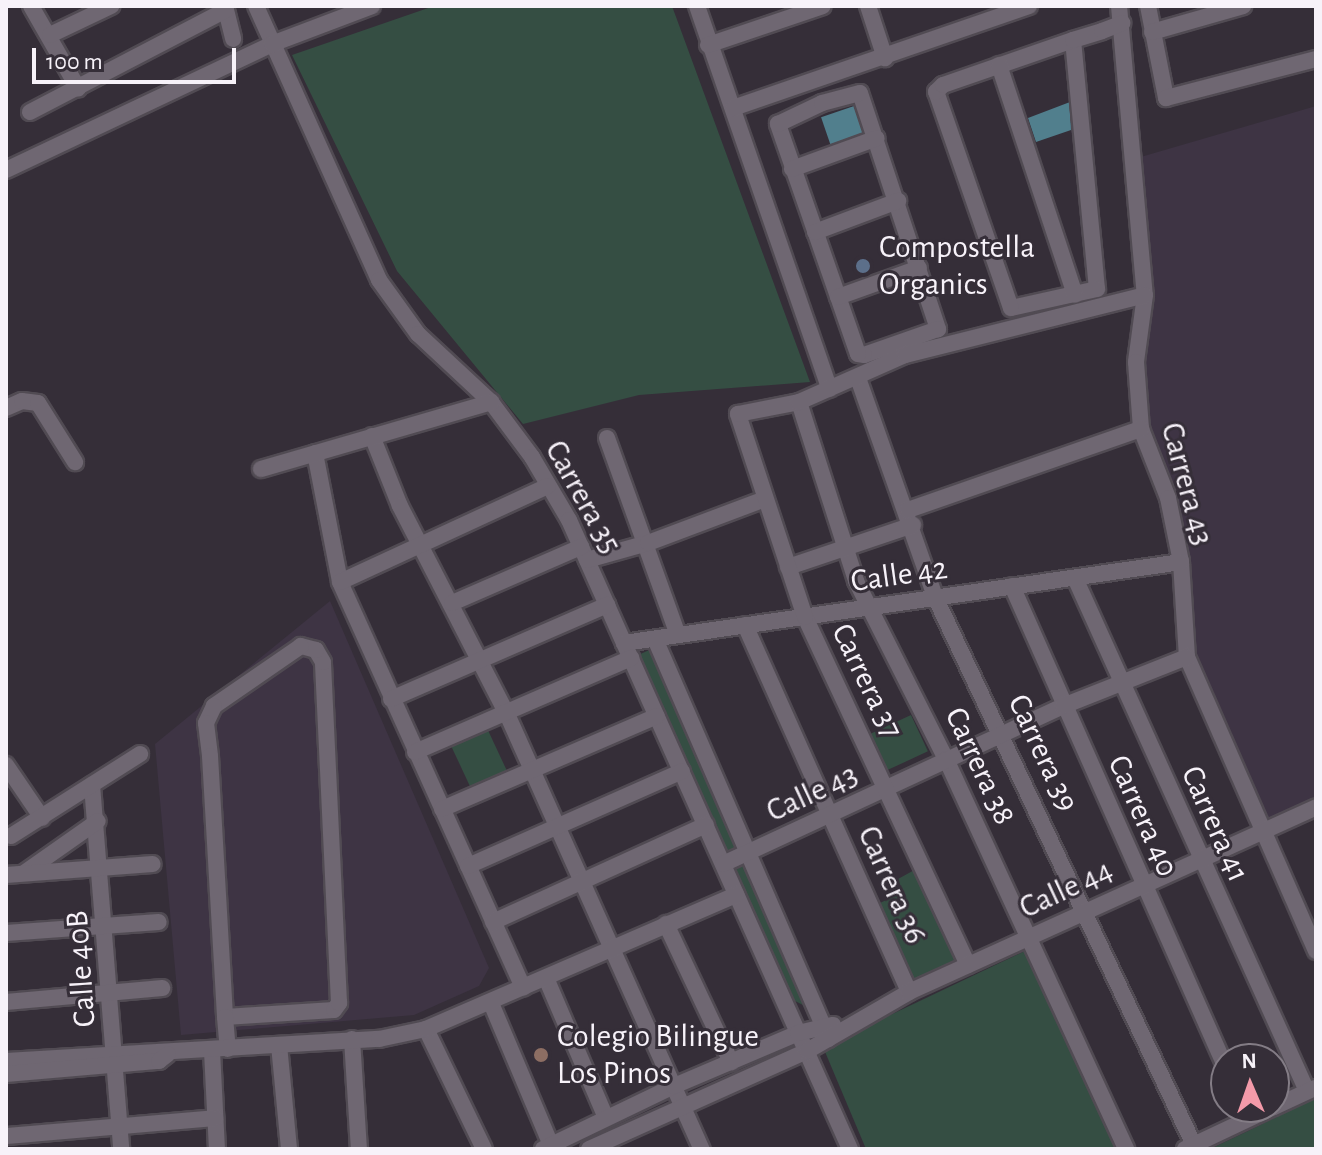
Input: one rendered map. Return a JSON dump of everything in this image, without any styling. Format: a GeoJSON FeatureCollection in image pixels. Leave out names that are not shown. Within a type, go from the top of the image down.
{"type":"FeatureCollection","features":[{"type":"Feature","properties":{"kind":"street"},"geometry":{"type":"LineString","coordinates":[[31,6],[78,88]]}},
{"type":"Feature","properties":{"kind":"street"},"geometry":{"type":"LineString","coordinates":[[50,35],[111,6]]}},
{"type":"Feature","properties":{"kind":"street","name":"Carrera 35"},"geometry":{"type":"LineString","coordinates":[[256,6],[379,280],[418,334],[491,402],[548,486],[584,553],[850,1149]]}},
{"type":"Feature","properties":{"kind":"street"},"geometry":{"type":"LineString","coordinates":[[6,170],[272,44],[372,6]]}},
{"type":"Feature","properties":{"kind":"street"},"geometry":{"type":"LineString","coordinates":[[697,6],[708,45],[733,108],[830,389]]}},
{"type":"Feature","properties":{"kind":"street"},"geometry":{"type":"LineString","coordinates":[[708,45],[823,6]]}},
{"type":"Feature","properties":{"kind":"street"},"geometry":{"type":"LineString","coordinates":[[868,6],[885,58]]}},
{"type":"Feature","properties":{"kind":"street"},"geometry":{"type":"LineString","coordinates":[[733,108],[1029,6]]}},
{"type":"Feature","properties":{"kind":"street","name":"Carrera 43"},"geometry":{"type":"LineString","coordinates":[[1119,6],[1123,23],[1145,295],[1136,362],[1141,429],[1168,498],[1181,562],[1187,657],[1261,832],[1315,946]]}},
{"type":"Feature","properties":{"kind":"street"},"geometry":{"type":"LineString","coordinates":[[1148,6],[1166,98],[1316,59]]}},
{"type":"Feature","properties":{"kind":"street"},"geometry":{"type":"LineString","coordinates":[[1152,32],[1243,6]]}},
{"type":"Feature","properties":{"kind":"street"},"geometry":{"type":"LineString","coordinates":[[30,112],[225,8],[233,39]]}},
{"type":"Feature","properties":{"kind":"street"},"geometry":{"type":"LineString","coordinates":[[1073,40],[1098,283],[1092,291],[1020,309],[1006,305],[936,92],[943,85],[999,65],[1123,23]]}},
{"type":"Feature","properties":{"kind":"street"},"geometry":{"type":"LineString","coordinates":[[999,65],[1075,295]]}},
{"type":"Feature","properties":{"kind":"street"},"geometry":{"type":"LineString","coordinates":[[814,81],[822,103]]}},
{"type":"Feature","properties":{"kind":"street"},"geometry":{"type":"LineString","coordinates":[[862,94],[877,138],[937,331],[861,355],[792,169],[778,122],[822,103],[862,94]]}},
{"type":"Feature","properties":{"kind":"street"},"geometry":{"type":"LineString","coordinates":[[792,169],[877,138]]}},
{"type":"Feature","properties":{"kind":"street"},"geometry":{"type":"LineString","coordinates":[[815,232],[898,201]]}},
{"type":"Feature","properties":{"kind":"street"},"geometry":{"type":"LineString","coordinates":[[838,297],[919,268]]}},
{"type":"Feature","properties":{"kind":"street"},"geometry":{"type":"LineString","coordinates":[[799,402],[905,355],[1145,295]]}},
{"type":"Feature","properties":{"kind":"street","name":"Carrera 39"},"geometry":{"type":"LineString","coordinates":[[858,378],[910,518],[936,599],[1004,734],[1189,1147]]}},
{"type":"Feature","properties":{"kind":"street"},"geometry":{"type":"LineString","coordinates":[[6,408],[22,401],[38,403],[75,462]]}},
{"type":"Feature","properties":{"kind":"street"},"geometry":{"type":"LineString","coordinates":[[261,469],[491,402]]}},
{"type":"Feature","properties":{"kind":"street","name":"Carrera 37"},"geometry":{"type":"LineString","coordinates":[[799,402],[738,414],[805,617],[968,965]]}},
{"type":"Feature","properties":{"kind":"street","name":"Carrera 38"},"geometry":{"type":"LineString","coordinates":[[799,402],[856,581],[873,608],[946,759],[1126,1149]]}},
{"type":"Feature","properties":{"kind":"street"},"geometry":{"type":"LineString","coordinates":[[788,567],[846,548],[910,518],[1141,429]]}},
{"type":"Feature","properties":{"kind":"street"},"geometry":{"type":"LineString","coordinates":[[372,436],[533,770],[702,1149]]}},
{"type":"Feature","properties":{"kind":"street"},"geometry":{"type":"LineString","coordinates":[[607,438],[648,543],[678,635]]}},
{"type":"Feature","properties":{"kind":"street"},"geometry":{"type":"LineString","coordinates":[[315,453],[340,582],[523,988]]}},
{"type":"Feature","properties":{"kind":"street"},"geometry":{"type":"LineString","coordinates":[[340,582],[548,486]]}},
{"type":"Feature","properties":{"kind":"street"},"geometry":{"type":"LineString","coordinates":[[452,603],[584,553],[648,543],[765,499]]}},
{"type":"Feature","properties":{"kind":"street","name":"Calle 42"},"geometry":{"type":"LineString","coordinates":[[415,752],[507,714],[655,639],[1181,562]]}},
{"type":"Feature","properties":{"kind":"street","name":"Carrera 41"},"geometry":{"type":"LineString","coordinates":[[1075,578],[1200,859],[1312,1089]]}},
{"type":"Feature","properties":{"kind":"street","name":"Carrera 40"},"geometry":{"type":"LineString","coordinates":[[1012,586],[1215,1043]]}},
{"type":"Feature","properties":{"kind":"street"},"geometry":{"type":"LineString","coordinates":[[391,699],[607,605]]}},
{"type":"Feature","properties":{"kind":"street","name":"Carrera 36"},"geometry":{"type":"LineString","coordinates":[[745,625],[909,992]]}},
{"type":"Feature","properties":{"kind":"street"},"geometry":{"type":"LineString","coordinates":[[589,1149],[682,1104],[807,1051],[826,1032],[751,852],[655,639]]}},
{"type":"Feature","properties":{"kind":"street"},"geometry":{"type":"LineString","coordinates":[[217,1149],[215,1118],[225,1017],[206,723],[214,706],[301,646],[316,650],[323,662],[339,1003],[334,1010],[225,1017]]}},
{"type":"Feature","properties":{"kind":"street","name":"Calle 43"},"geometry":{"type":"LineString","coordinates":[[723,864],[831,817],[946,759],[1063,706],[1187,657]]}},
{"type":"Feature","properties":{"kind":"street"},"geometry":{"type":"LineString","coordinates":[[442,809],[657,716]]}},
{"type":"Feature","properties":{"kind":"street"},"geometry":{"type":"LineString","coordinates":[[11,836],[140,754]]}},
{"type":"Feature","properties":{"kind":"street"},"geometry":{"type":"LineString","coordinates":[[6,765],[42,818]]}},
{"type":"Feature","properties":{"kind":"street"},"geometry":{"type":"LineString","coordinates":[[468,866],[682,771]]}},
{"type":"Feature","properties":{"kind":"street","name":"Calle 40B"},"geometry":{"type":"LineString","coordinates":[[92,785],[102,869],[121,1149]]}},
{"type":"Feature","properties":{"kind":"street","name":"Calle 44"},"geometry":{"type":"LineString","coordinates":[[547,1147],[674,1086],[798,1033],[826,1032],[842,1026],[909,992],[1316,807]]}},
{"type":"Feature","properties":{"kind":"street"},"geometry":{"type":"LineString","coordinates":[[14,874],[98,821]]}},
{"type":"Feature","properties":{"kind":"street"},"geometry":{"type":"LineString","coordinates":[[493,922],[706,825]]}},
{"type":"Feature","properties":{"kind":"street"},"geometry":{"type":"LineString","coordinates":[[14,874],[153,864]]}},
{"type":"Feature","properties":{"kind":"street"},"geometry":{"type":"LineString","coordinates":[[6,1061],[115,1058],[159,1061],[168,1054],[352,1039],[426,1029],[736,895]]}},
{"type":"Feature","properties":{"kind":"street"},"geometry":{"type":"LineString","coordinates":[[6,933],[159,922]]}},
{"type":"Feature","properties":{"kind":"street"},"geometry":{"type":"LineString","coordinates":[[666,924],[731,1062]]}},
{"type":"Feature","properties":{"kind":"street"},"geometry":{"type":"LineString","coordinates":[[546,978],[606,1118]]}},
{"type":"Feature","properties":{"kind":"street"},"geometry":{"type":"LineString","coordinates":[[6,1002],[162,988]]}},
{"type":"Feature","properties":{"kind":"street"},"geometry":{"type":"LineString","coordinates":[[491,1003],[547,1147]]}},
{"type":"Feature","properties":{"kind":"street"},"geometry":{"type":"LineString","coordinates":[[426,1029],[484,1149]]}},
{"type":"Feature","properties":{"kind":"street"},"geometry":{"type":"LineString","coordinates":[[352,1039],[359,1149]]}},
{"type":"Feature","properties":{"kind":"street"},"geometry":{"type":"LineString","coordinates":[[279,1045],[289,1149]]}},
{"type":"Feature","properties":{"kind":"street"},"geometry":{"type":"LineString","coordinates":[[6,1074],[115,1058]]}},
{"type":"Feature","properties":{"kind":"street"},"geometry":{"type":"LineString","coordinates":[[1290,1099],[1312,1089]]}},
{"type":"Feature","properties":{"kind":"street"},"geometry":{"type":"LineString","coordinates":[[6,1136],[215,1118]]}},
{"type":"Feature","properties":{"kind":"street"},"geometry":{"type":"LineString","coordinates":[[1189,1147],[1229,1123]]}},
{"type":"Feature","properties":{"kind":"shaded area"},"geometry":{"type":"Polygon","coordinates":[[[1316,106],[1316,798],[1264,823],[1184,655],[1173,545],[1141,408],[1127,161],[1316,106]]]}},
{"type":"Feature","properties":{"kind":"shaded area"},"geometry":{"type":"Polygon","coordinates":[[[330,601],[489,968],[479,986],[414,1015],[181,1035],[155,744],[330,601]]]}},
{"type":"Feature","properties":{"kind":"green space"},"geometry":{"type":"Polygon","coordinates":[[[434,6],[672,6],[810,382],[639,395],[523,424],[397,271],[292,55],[434,6]]]}},
{"type":"Feature","properties":{"kind":"green space"},"geometry":{"type":"Polygon","coordinates":[[[656,647],[745,846],[722,856],[633,657],[656,647]]]}},
{"type":"Feature","properties":{"kind":"green space"},"geometry":{"type":"Polygon","coordinates":[[[911,715],[928,751],[885,771],[868,735],[911,715]]]}},
{"type":"Feature","properties":{"kind":"green space"},"geometry":{"type":"Polygon","coordinates":[[[486,726],[509,776],[473,793],[450,743],[486,726]]]}},
{"type":"Feature","properties":{"kind":"green space"},"geometry":{"type":"Polygon","coordinates":[[[750,857],[806,995],[803,1005],[795,1001],[730,866],[750,857]]]}},
{"type":"Feature","properties":{"kind":"green space"},"geometry":{"type":"Polygon","coordinates":[[[918,868],[959,961],[915,981],[880,903],[903,892],[898,879],[918,868]]]}},
{"type":"Feature","properties":{"kind":"green space"},"geometry":{"type":"Polygon","coordinates":[[[1029,949],[1128,1149],[866,1149],[823,1047],[1029,949]]]}},
{"type":"Feature","properties":{"kind":"green space"},"geometry":{"type":"Polygon","coordinates":[[[1316,1098],[1316,1149],[1210,1149],[1264,1123],[1290,1123],[1290,1111],[1316,1098]]]}},
{"type":"Feature","properties":{"kind":"water"},"geometry":{"type":"Polygon","coordinates":[[[1070,102],[1071,130],[1036,142],[1028,118],[1070,102]]]}},
{"type":"Feature","properties":{"kind":"water"},"geometry":{"type":"Polygon","coordinates":[[[857,105],[867,134],[831,147],[821,117],[857,105]]]}},
{"type":"Feature","properties":{"kind":"place","name":"Compostella Organics"},"geometry":{"type":"Point","coordinates":[863,266]}},
{"type":"Feature","properties":{"kind":"place","name":"Colegio Bilingue Los Pinos"},"geometry":{"type":"Point","coordinates":[541,1055]}}]}
